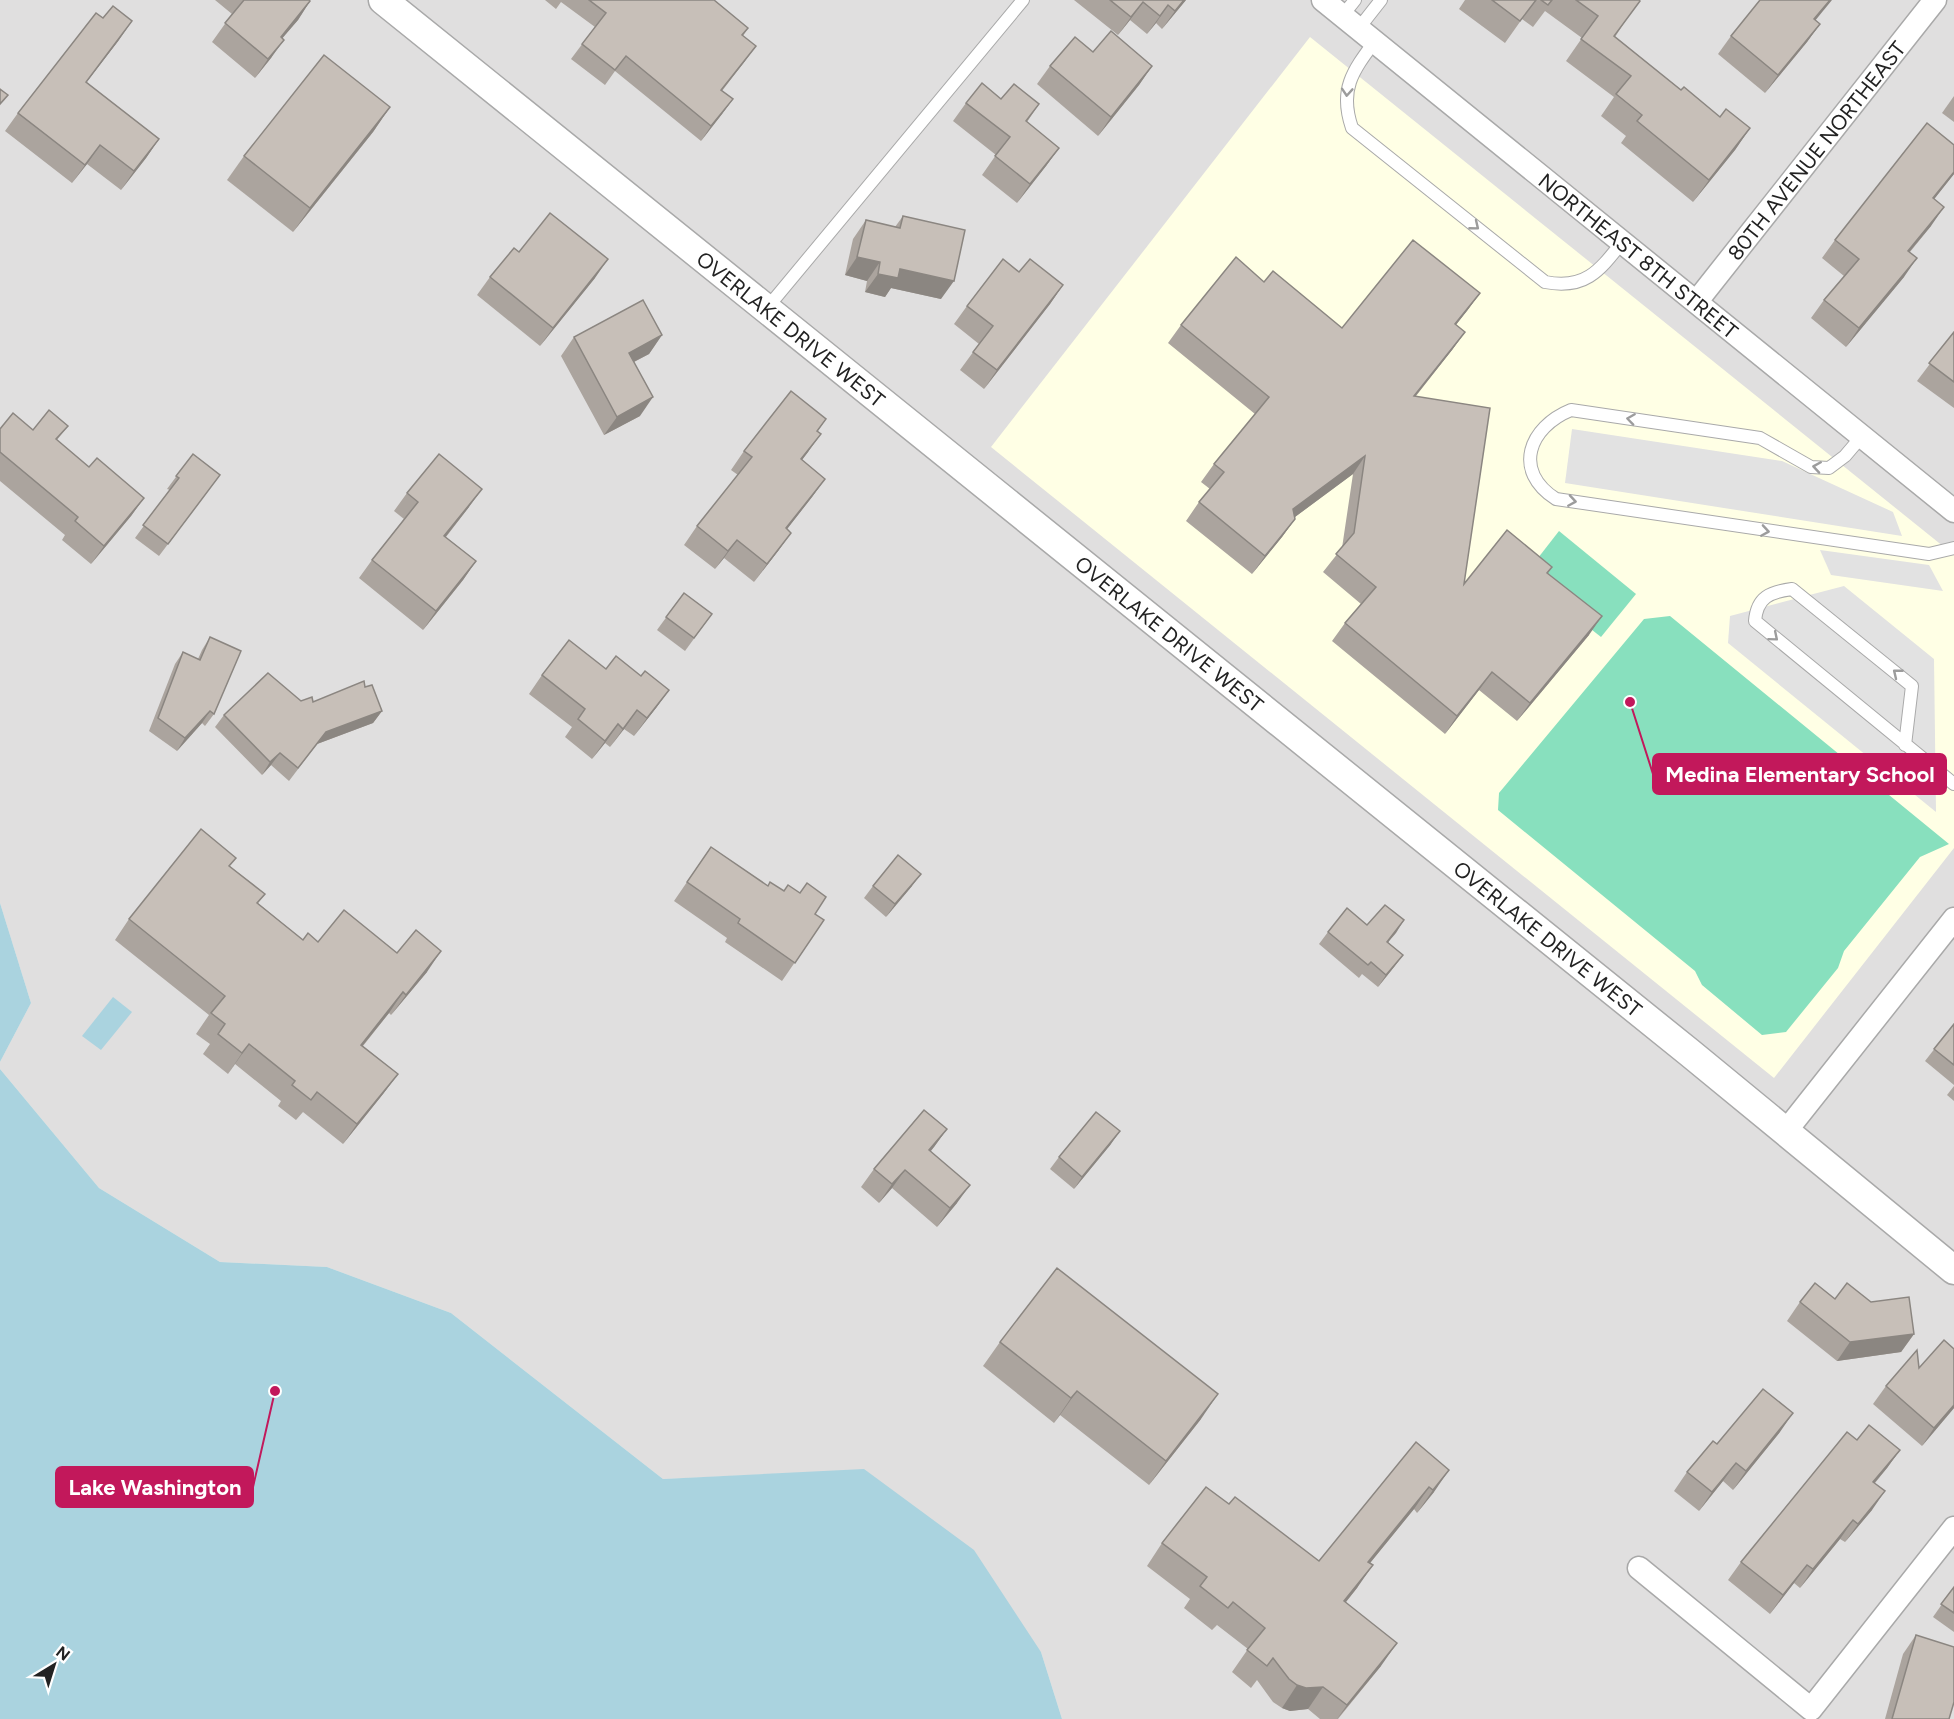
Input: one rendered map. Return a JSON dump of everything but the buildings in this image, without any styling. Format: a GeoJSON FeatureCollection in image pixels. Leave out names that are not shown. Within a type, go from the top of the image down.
{"type":"FeatureCollection","features":[{"type":"Feature","properties":{"kind":"street","name":"OVERLAKE DRIVE WEST"},"geometry":{"type":"LineString","coordinates":[[383,0],[1786,1131],[1954,1270]]}},
{"type":"Feature","properties":{"kind":"street","name":"NORTHEAST 8TH STREET"},"geometry":{"type":"LineString","coordinates":[[1323,0],[1358,21],[1954,511]]}},
{"type":"Feature","properties":{"kind":"street","name":"80TH AVENUE NORTHEAST"},"geometry":{"type":"LineString","coordinates":[[1697,301],[1935,0]]}},
{"type":"Feature","properties":{"kind":"street"},"geometry":{"type":"LineString","coordinates":[[1786,1131],[1954,918]]}},
{"type":"Feature","properties":{"kind":"street"},"geometry":{"type":"LineString","coordinates":[[1639,1568],[1811,1709],[1954,1528]]}},
{"type":"Feature","properties":{"kind":"lane"},"geometry":{"type":"LineString","coordinates":[[767,308],[1023,0]]}},
{"type":"Feature","properties":{"kind":"lane"},"geometry":{"type":"LineString","coordinates":[[1381,0],[1358,21],[1348,81],[1347,114],[1352,128],[1545,282],[1561,285],[1596,274],[1623,241]]}},
{"type":"Feature","properties":{"kind":"lane"},"geometry":{"type":"LineString","coordinates":[[1862,436],[1845,456],[1829,468],[1811,467],[1760,438],[1571,410],[1556,416],[1536,437],[1530,449],[1531,465],[1545,491],[1556,499],[1929,554],[1954,548]]}},
{"type":"Feature","properties":{"kind":"lane"},"geometry":{"type":"LineString","coordinates":[[1905,745],[1912,686],[1792,589],[1769,593],[1756,607],[1755,621],[1905,745],[1954,784]]}},
{"type":"Feature","properties":{"kind":"shaded area"},"geometry":{"type":"Polygon","coordinates":[[[0,0],[1954,0],[1954,1719],[1062,1719],[1041,1652],[864,1470],[663,1479],[451,1313],[327,1267],[220,1262],[99,1188],[0,1069],[0,1062],[31,1003],[0,903],[0,0]]]}},
{"type":"Feature","properties":{"kind":"shaded area"},"geometry":{"type":"Polygon","coordinates":[[[1310,37],[1954,555],[1954,848],[1774,1078],[991,447],[1310,37]]]}},
{"type":"Feature","properties":{"kind":"shaded area"},"geometry":{"type":"Polygon","coordinates":[[[1572,429],[1782,461],[1893,512],[1902,536],[1565,483],[1572,429]]]}},
{"type":"Feature","properties":{"kind":"shaded area"},"geometry":{"type":"Polygon","coordinates":[[[1820,550],[1929,565],[1943,591],[1831,575],[1820,550]]]}},
{"type":"Feature","properties":{"kind":"shaded area"},"geometry":{"type":"Polygon","coordinates":[[[1844,586],[1934,659],[1936,812],[1728,643],[1730,616],[1844,586]]]}},
{"type":"Feature","properties":{"kind":"green space"},"geometry":{"type":"Polygon","coordinates":[[[1559,531],[1636,594],[1601,637],[1524,576],[1559,531]]]}},
{"type":"Feature","properties":{"kind":"green space"},"geometry":{"type":"Polygon","coordinates":[[[1670,616],[1949,844],[1920,857],[1844,951],[1838,968],[1786,1032],[1762,1035],[1702,985],[1695,971],[1498,810],[1499,793],[1644,619],[1670,616]]]}},
{"type":"Feature","properties":{"kind":"water"},"geometry":{"type":"Polygon","coordinates":[[[0,903],[31,1003],[0,1062],[0,903]]]}},
{"type":"Feature","properties":{"kind":"water"},"geometry":{"type":"Polygon","coordinates":[[[113,997],[132,1012],[101,1050],[82,1036],[113,997]]]}},
{"type":"Feature","properties":{"kind":"water"},"geometry":{"type":"Polygon","coordinates":[[[0,1069],[99,1188],[220,1262],[327,1267],[451,1313],[663,1479],[864,1469],[974,1550],[1041,1652],[1062,1719],[0,1719],[0,1069]]]}},
{"type":"Feature","properties":{"kind":"place","name":"Medina Elementary School"},"geometry":{"type":"Point","coordinates":[1630,702]}},
{"type":"Feature","properties":{"kind":"place","name":"Lake Washington"},"geometry":{"type":"Point","coordinates":[275,1391]}}]}
